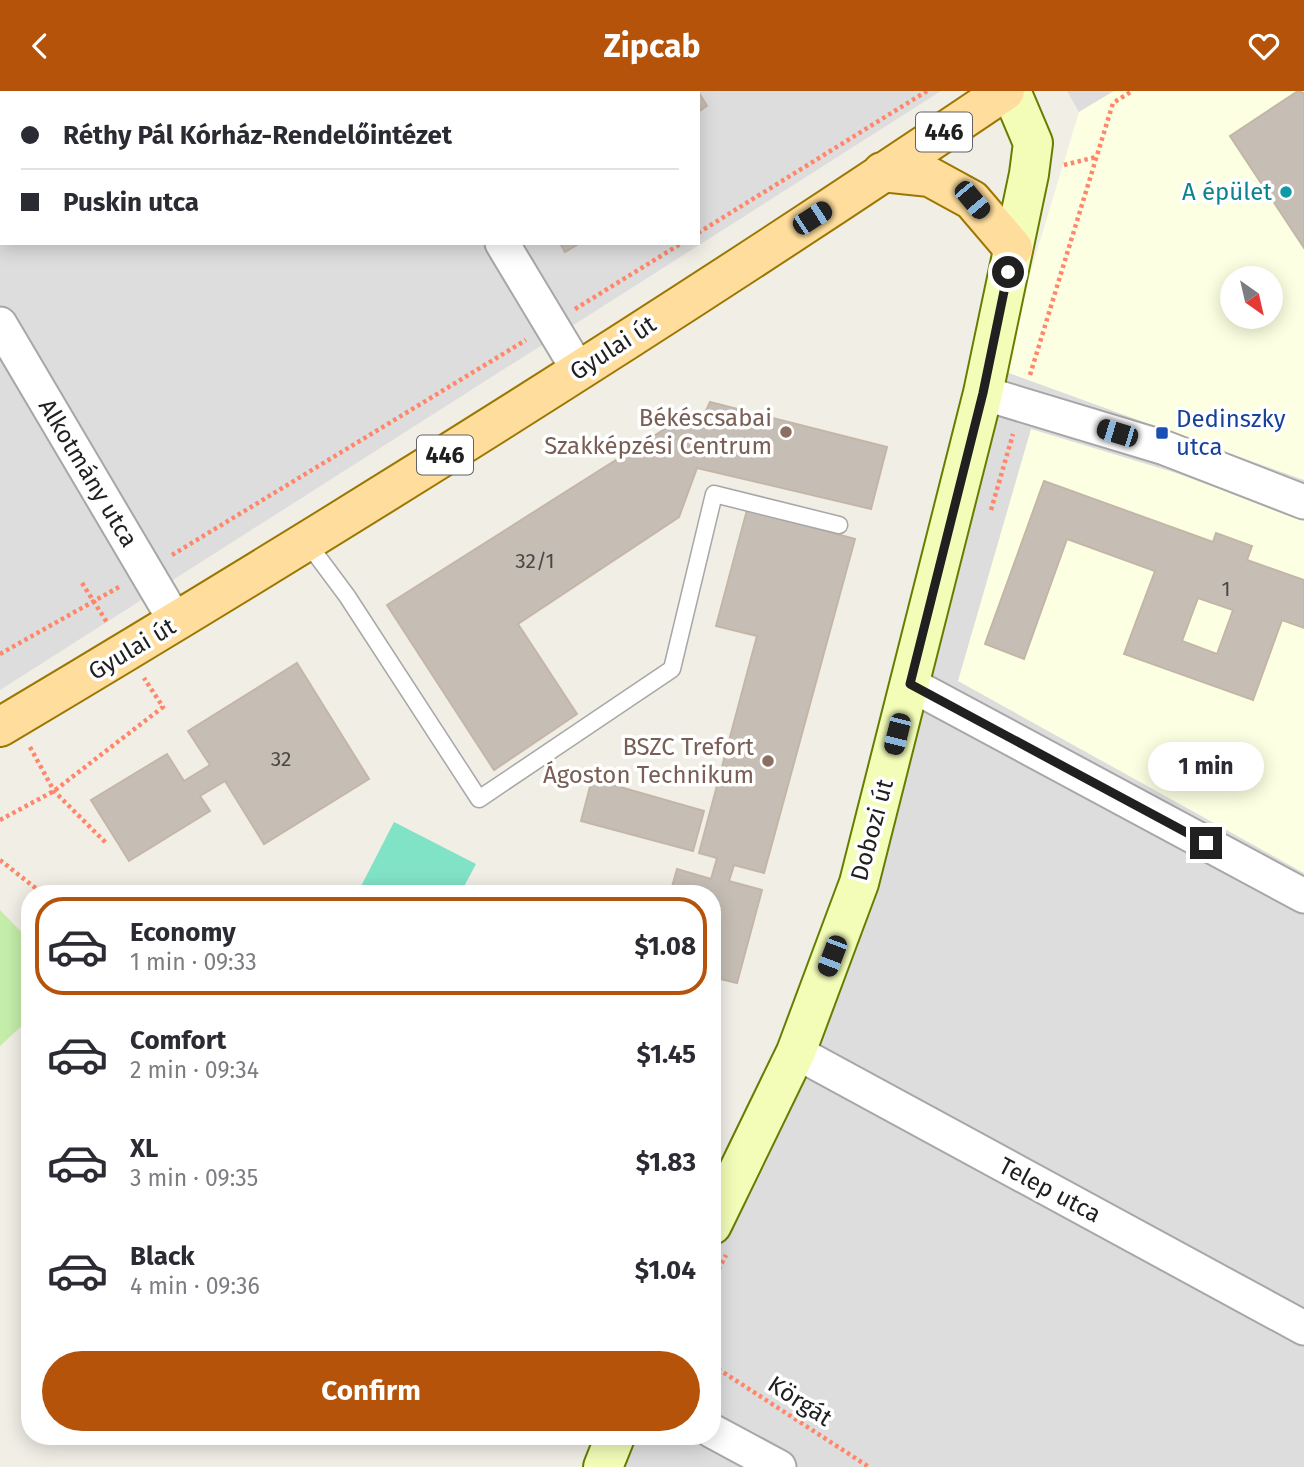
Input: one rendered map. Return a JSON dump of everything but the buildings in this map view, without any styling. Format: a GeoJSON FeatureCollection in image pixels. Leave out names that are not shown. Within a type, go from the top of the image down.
{"type":"FeatureCollection","features":[{"type":"Feature","properties":{"kind":"main road","name":"Gyulai út"},"geometry":{"type":"LineString","coordinates":[[7,723],[176,622],[579,371],[1005,91]]}},
{"type":"Feature","properties":{"kind":"main road","name":"Dobozi út"},"geometry":{"type":"LineString","coordinates":[[721,1206],[796,1052],[859,883],[983,393],[1013,248],[1033,143],[1011,91]]}},
{"type":"Feature","properties":{"kind":"main road"},"geometry":{"type":"LineString","coordinates":[[882,172],[930,177],[972,200],[1013,248]]}},
{"type":"Feature","properties":{"kind":"main road"},"geometry":{"type":"LineString","coordinates":[[603,1467],[612,1445]]}},
{"type":"Feature","properties":{"kind":"street"},"geometry":{"type":"LineString","coordinates":[[503,245],[579,371]]}},
{"type":"Feature","properties":{"kind":"street","name":"Alkotmány utca"},"geometry":{"type":"LineString","coordinates":[[0,324],[176,622]]}},
{"type":"Feature","properties":{"kind":"street"},"geometry":{"type":"LineString","coordinates":[[983,393],[1165,448],[1304,502]]}},
{"type":"Feature","properties":{"kind":"street"},"geometry":{"type":"LineString","coordinates":[[910,684],[1304,896]]}},
{"type":"Feature","properties":{"kind":"street","name":"Telep utca"},"geometry":{"type":"LineString","coordinates":[[796,1052],[1304,1328]]}},
{"type":"Feature","properties":{"kind":"street"},"geometry":{"type":"LineString","coordinates":[[721,1436],[779,1467]]}},
{"type":"Feature","properties":{"kind":"lane"},"geometry":{"type":"LineString","coordinates":[[306,541],[347,596],[479,799],[672,669],[715,494],[839,526]]}},
{"type":"Feature","properties":{"kind":"path"},"geometry":{"type":"LineString","coordinates":[[700,232],[927,91]]}},
{"type":"Feature","properties":{"kind":"path"},"geometry":{"type":"LineString","coordinates":[[1097,156],[1113,103],[1132,91]]}},
{"type":"Feature","properties":{"kind":"path"},"geometry":{"type":"LineString","coordinates":[[0,654],[146,571],[679,245]]}},
{"type":"Feature","properties":{"kind":"path"},"geometry":{"type":"LineString","coordinates":[[7,723],[54,791],[107,844]]}},
{"type":"Feature","properties":{"kind":"path"},"geometry":{"type":"LineString","coordinates":[[0,820],[54,791]]}},
{"type":"Feature","properties":{"kind":"path"},"geometry":{"type":"LineString","coordinates":[[0,860],[32,885]]}},
{"type":"Feature","properties":{"kind":"path","name":"Körgát"},"geometry":{"type":"LineString","coordinates":[[721,1371],[869,1467]]}},
{"type":"Feature","properties":{"kind":"shaded area"},"geometry":{"type":"Polygon","coordinates":[[[700,91],[941,91],[700,244],[700,91]]]}},
{"type":"Feature","properties":{"kind":"shaded area"},"geometry":{"type":"Polygon","coordinates":[[[1067,91],[1114,91],[1079,112],[1067,91]]]}},
{"type":"Feature","properties":{"kind":"shaded area"},"geometry":{"type":"Polygon","coordinates":[[[1114,91],[1304,91],[1304,480],[1001,370],[1079,112],[1114,91]]]}},
{"type":"Feature","properties":{"kind":"shaded area"},"geometry":{"type":"Polygon","coordinates":[[[0,245],[699,245],[0,690],[0,245]]]}},
{"type":"Feature","properties":{"kind":"shaded area"},"geometry":{"type":"Polygon","coordinates":[[[1001,370],[1304,480],[1304,1467],[604,1467],[612,1445],[721,1445],[721,1207],[799,1046],[1001,370]]]}},
{"type":"Feature","properties":{"kind":"shaded area"},"geometry":{"type":"Polygon","coordinates":[[[1031,429],[1176,473],[1304,520],[1304,873],[958,681],[1031,429]]]}},
{"type":"Feature","properties":{"kind":"green space"},"geometry":{"type":"Polygon","coordinates":[[[394,822],[476,864],[465,885],[362,885],[394,822]]]}},
{"type":"Feature","properties":{"kind":"green space"},"geometry":{"type":"Polygon","coordinates":[[[0,910],[21,932],[21,1026],[0,1046],[0,910]]]}},
{"type":"Feature","properties":{"kind":"place","name":"A épület"},"geometry":{"type":"Point","coordinates":[1286,192]}},
{"type":"Feature","properties":{"kind":"place","name":"Békéscsabai Szakképzési Centrum"},"geometry":{"type":"Point","coordinates":[786,432]}},
{"type":"Feature","properties":{"kind":"place","name":"Dedinszky utca"},"geometry":{"type":"Point","coordinates":[1162,433]}},
{"type":"Feature","properties":{"kind":"place","name":"BSZC Trefort Ágoston Technikum"},"geometry":{"type":"Point","coordinates":[768,761]}},
{"type":"Feature","properties":{"kind":"route"},"geometry":{"type":"LineString","coordinates":[[1008,272],[983,393],[910,684],[1206,843]]}}]}
